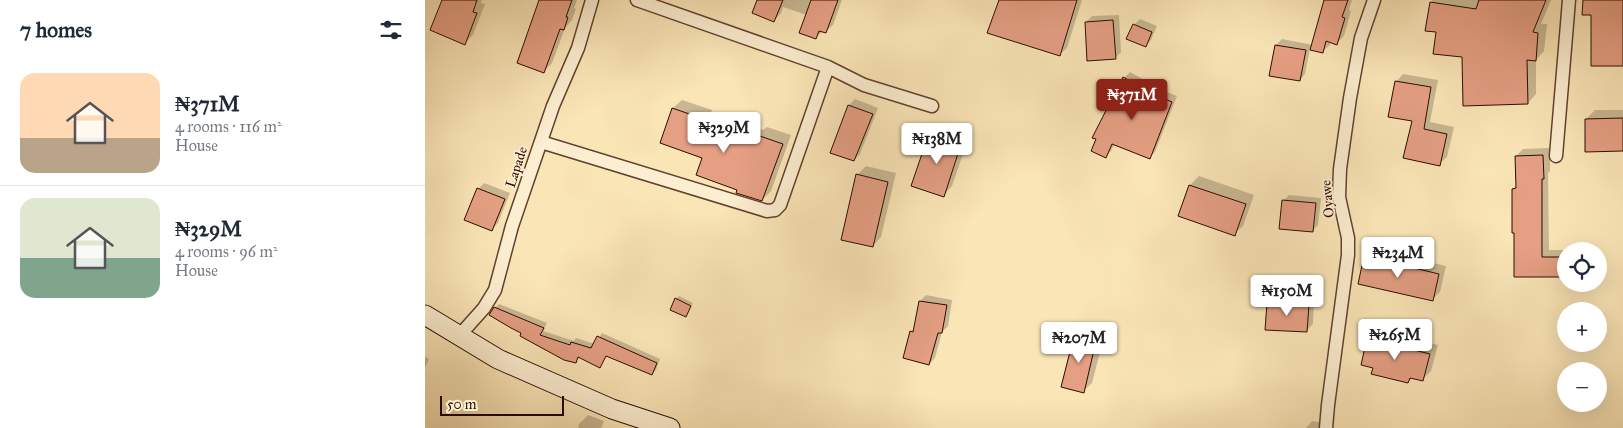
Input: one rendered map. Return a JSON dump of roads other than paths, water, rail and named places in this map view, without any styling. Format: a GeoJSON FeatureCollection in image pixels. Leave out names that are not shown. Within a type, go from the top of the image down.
{"type":"FeatureCollection","features":[{"type":"Feature","properties":{"kind":"main road"},"geometry":{"type":"LineString","coordinates":[[425,315],[498,359],[611,409],[670,428]]}},
{"type":"Feature","properties":{"kind":"street","name":"Lapade"},"geometry":{"type":"LineString","coordinates":[[459,336],[484,308],[495,290],[511,226],[553,106],[578,48],[592,0]]}},
{"type":"Feature","properties":{"kind":"street"},"geometry":{"type":"LineString","coordinates":[[637,0],[829,67],[864,85],[932,106]]}},
{"type":"Feature","properties":{"kind":"street","name":"Oyawe"},"geometry":{"type":"LineString","coordinates":[[1326,428],[1348,255],[1348,238],[1339,197],[1340,169],[1361,38],[1374,0]]}},
{"type":"Feature","properties":{"kind":"street"},"geometry":{"type":"LineString","coordinates":[[1556,156],[1569,0]]}},
{"type":"Feature","properties":{"kind":"street"},"geometry":{"type":"LineString","coordinates":[[541,142],[767,211],[775,210],[780,205],[829,67]]}}]}
